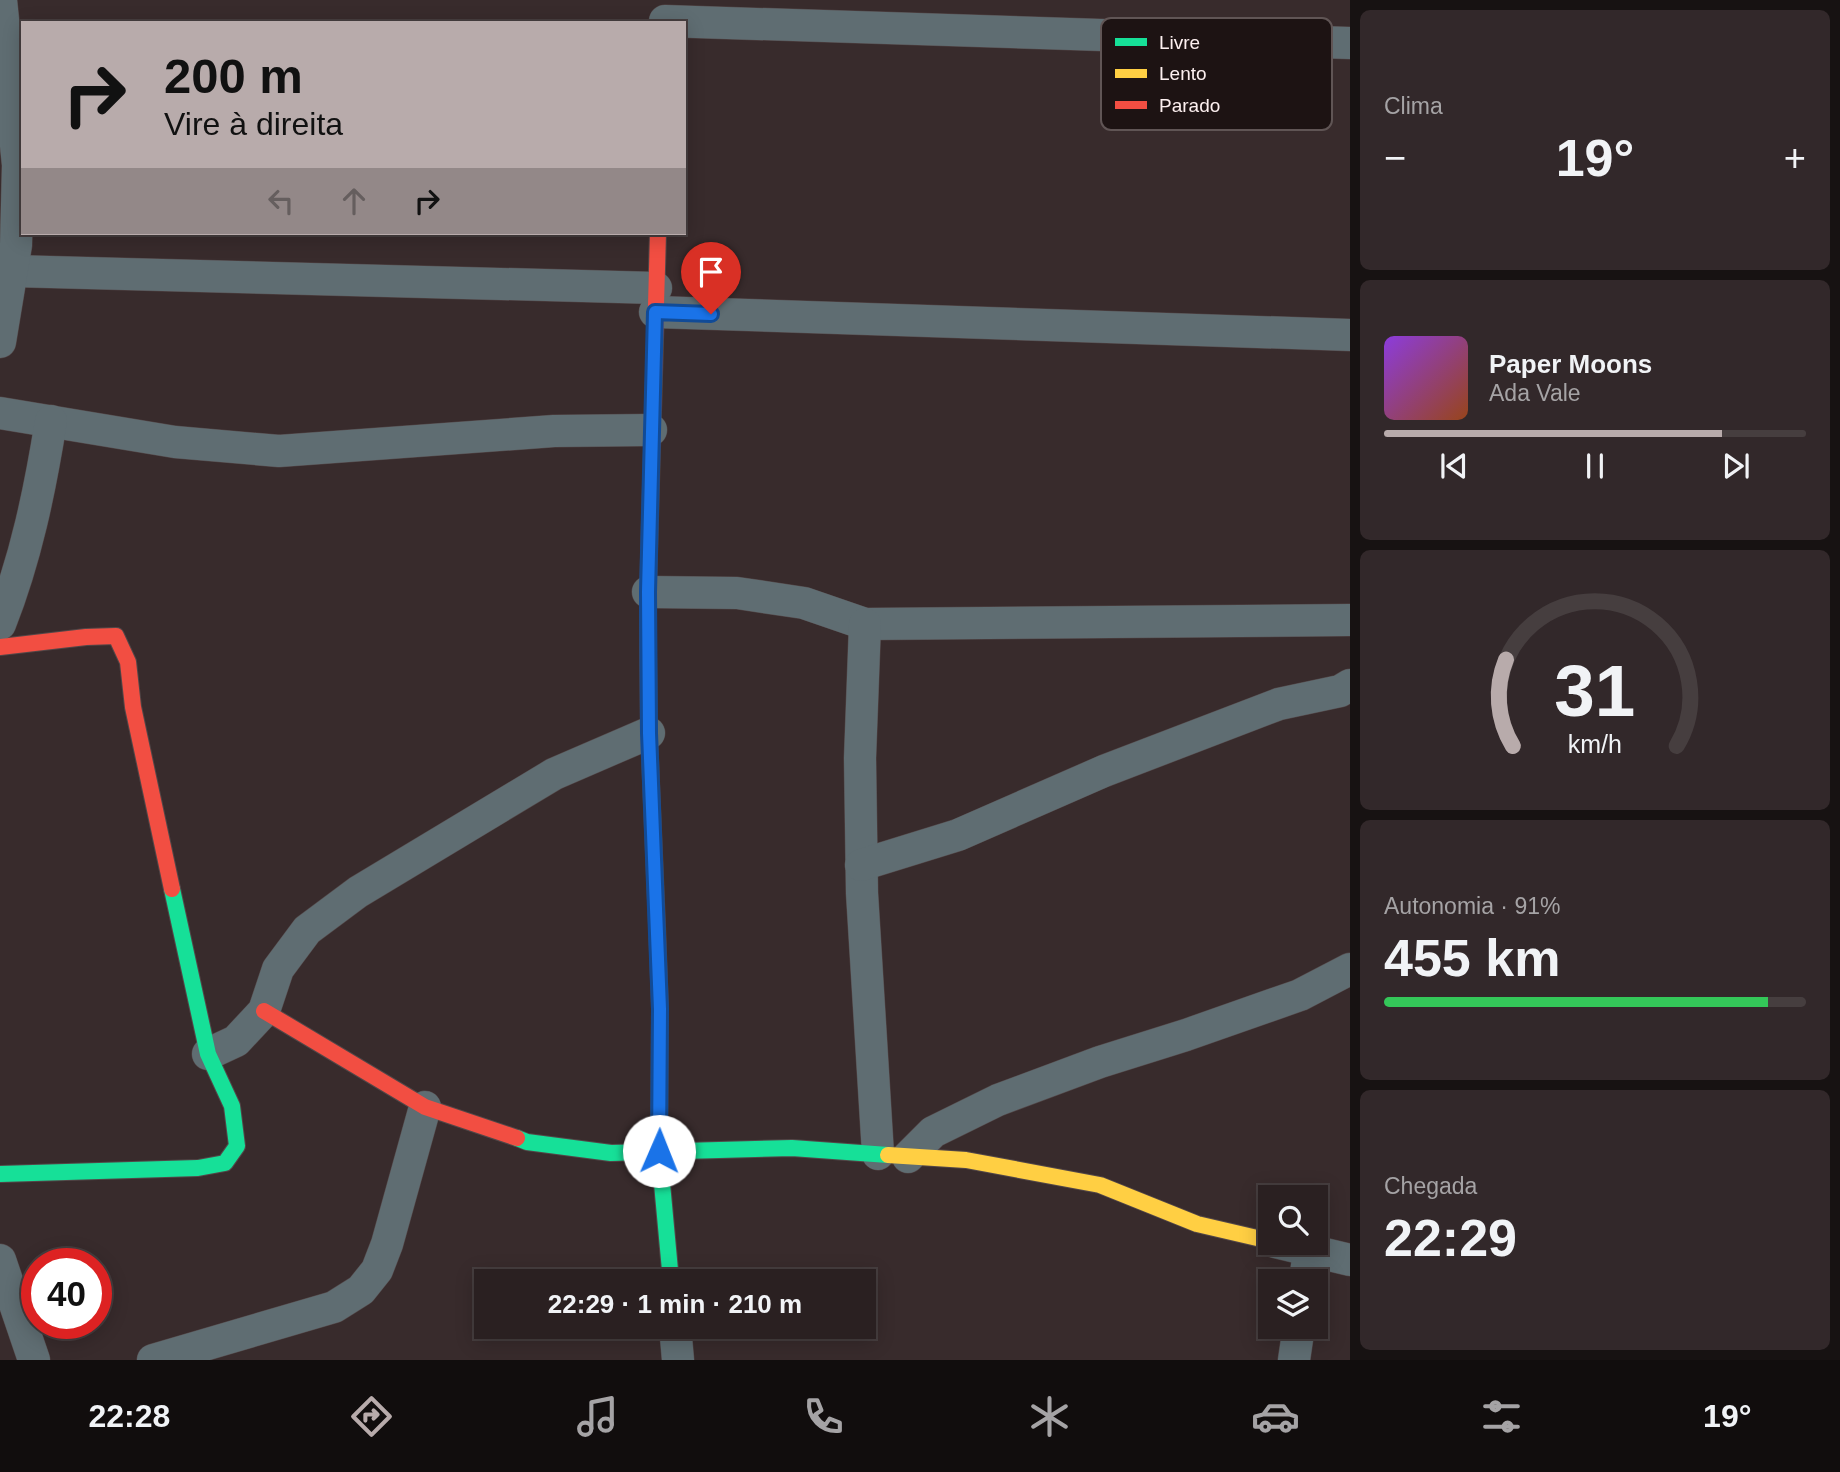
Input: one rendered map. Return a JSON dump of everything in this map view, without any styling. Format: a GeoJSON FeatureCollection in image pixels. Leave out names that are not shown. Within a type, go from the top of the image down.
{"type":"FeatureCollection","features":[{"type":"Feature","properties":{"kind":"street"},"geometry":{"type":"LineString","coordinates":[[0,342],[16,245],[19,165],[1,0]]}},
{"type":"Feature","properties":{"kind":"street"},"geometry":{"type":"LineString","coordinates":[[665,15],[1101,33]]}},
{"type":"Feature","properties":{"kind":"street"},"geometry":{"type":"LineString","coordinates":[[1332,43],[1350,44]]}},
{"type":"Feature","properties":{"kind":"street"},"geometry":{"type":"LineString","coordinates":[[657,235],[648,592],[649,733],[660,1009],[659,1151],[670,1269]]}},
{"type":"Feature","properties":{"kind":"street"},"geometry":{"type":"LineString","coordinates":[[12,271],[1350,335]]}},
{"type":"Feature","properties":{"kind":"street"},"geometry":{"type":"LineString","coordinates":[[0,413],[175,442],[278,451],[554,431],[651,430]]}},
{"type":"Feature","properties":{"kind":"street"},"geometry":{"type":"LineString","coordinates":[[0,624],[22,558],[38,497],[51,421]]}},
{"type":"Feature","properties":{"kind":"street"},"geometry":{"type":"LineString","coordinates":[[648,592],[737,593],[804,603],[865,624],[1350,620]]}},
{"type":"Feature","properties":{"kind":"street"},"geometry":{"type":"LineString","coordinates":[[865,624],[860,758],[861,865],[893,1155]]}},
{"type":"Feature","properties":{"kind":"street"},"geometry":{"type":"LineString","coordinates":[[0,647],[116,636],[127,651],[133,707],[208,1054],[232,1106],[237,1146],[225,1163],[198,1168],[0,1174]]}},
{"type":"Feature","properties":{"kind":"street"},"geometry":{"type":"LineString","coordinates":[[861,865],[958,835],[1104,771],[1279,704],[1340,691],[1350,685]]}},
{"type":"Feature","properties":{"kind":"street"},"geometry":{"type":"LineString","coordinates":[[208,1054],[236,1041],[264,1011],[278,969],[307,930],[358,892],[554,774],[649,733]]}},
{"type":"Feature","properties":{"kind":"street"},"geometry":{"type":"LineString","coordinates":[[893,1155],[998,1100],[1100,1062],[1300,995],[1350,969]]}},
{"type":"Feature","properties":{"kind":"street"},"geometry":{"type":"LineString","coordinates":[[264,1011],[425,1107],[527,1142],[611,1153],[792,1148],[966,1160],[1100,1185],[1197,1224],[1258,1238]]}},
{"type":"Feature","properties":{"kind":"street"},"geometry":{"type":"LineString","coordinates":[[153,1360],[334,1307],[361,1290],[377,1270],[387,1244],[425,1107]]}},
{"type":"Feature","properties":{"kind":"street"},"geometry":{"type":"LineString","coordinates":[[1291,1255],[1307,1266],[1350,1260]]}},
{"type":"Feature","properties":{"kind":"street"},"geometry":{"type":"LineString","coordinates":[[0,1260],[34,1360]]}},
{"type":"Feature","properties":{"kind":"street"},"geometry":{"type":"LineString","coordinates":[[676,1339],[678,1360]]}},
{"type":"Feature","properties":{"kind":"street"},"geometry":{"type":"LineString","coordinates":[[1294,1360],[1297,1339]]}},
{"type":"Feature","properties":{"kind":"traffic: fast"},"geometry":{"type":"LineString","coordinates":[[0,1174],[198,1168],[225,1163],[237,1146],[232,1106],[208,1054],[172,889]]}},
{"type":"Feature","properties":{"kind":"traffic: fast"},"geometry":{"type":"LineString","coordinates":[[657,925],[660,1009],[659,1151],[670,1269]]}},
{"type":"Feature","properties":{"kind":"traffic: fast"},"geometry":{"type":"LineString","coordinates":[[517,1138],[527,1142],[611,1153],[792,1148],[888,1155]]}},
{"type":"Feature","properties":{"kind":"traffic: slow"},"geometry":{"type":"LineString","coordinates":[[648,651],[657,925]]}},
{"type":"Feature","properties":{"kind":"traffic: slow"},"geometry":{"type":"LineString","coordinates":[[888,1155],[966,1160],[1100,1185],[1197,1224],[1258,1238]]}},
{"type":"Feature","properties":{"kind":"traffic: jam"},"geometry":{"type":"LineString","coordinates":[[648,651],[658,235]]}},
{"type":"Feature","properties":{"kind":"traffic: jam"},"geometry":{"type":"LineString","coordinates":[[0,647],[116,636],[128,662],[133,707],[172,889]]}},
{"type":"Feature","properties":{"kind":"traffic: jam"},"geometry":{"type":"LineString","coordinates":[[264,1011],[425,1107],[517,1138]]}},
{"type":"Feature","properties":{"kind":"route"},"geometry":{"type":"LineString","coordinates":[[659,1151],[660,1009],[649,733],[648,592],[655,312],[711,314]]}}]}
